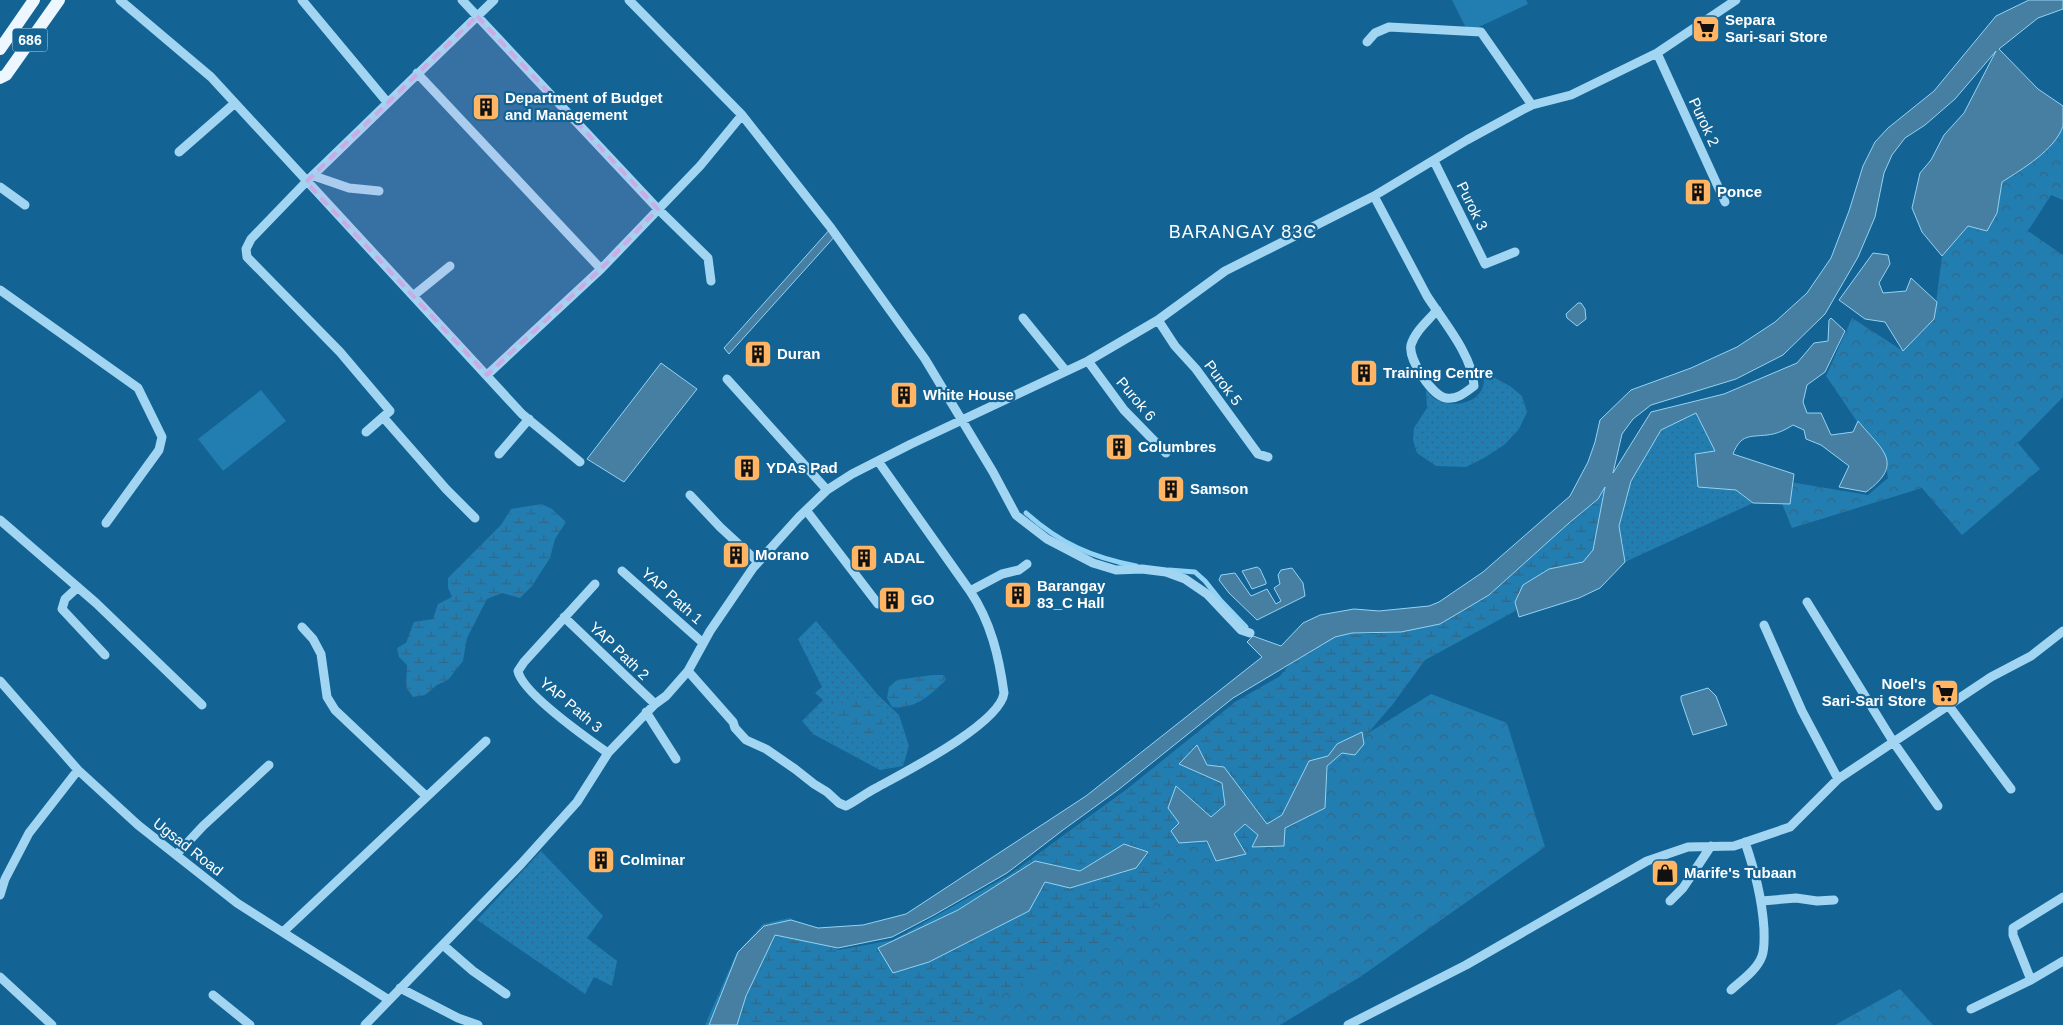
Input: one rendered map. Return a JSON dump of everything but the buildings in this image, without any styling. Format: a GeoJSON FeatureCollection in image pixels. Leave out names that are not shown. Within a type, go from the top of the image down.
{"type":"FeatureCollection","features":[{"type":"Feature","properties":{"kind":"main road","name":"686"},"geometry":{"type":"LineString","coordinates":[[0,49],[34,0]]}},
{"type":"Feature","properties":{"kind":"main road","name":"686"},"geometry":{"type":"LineString","coordinates":[[0,78],[6,75],[59,0]]}},
{"type":"Feature","properties":{"kind":"street"},"geometry":{"type":"LineString","coordinates":[[120,0],[211,77],[310,179],[487,376],[529,419],[580,462]]}},
{"type":"Feature","properties":{"kind":"street"},"geometry":{"type":"LineString","coordinates":[[302,0],[387,102]]}},
{"type":"Feature","properties":{"kind":"street"},"geometry":{"type":"LineString","coordinates":[[462,0],[658,209],[708,258],[711,281]]}},
{"type":"Feature","properties":{"kind":"street"},"geometry":{"type":"LineString","coordinates":[[366,432],[390,411],[340,352],[247,257],[246,249],[251,239],[310,179],[494,0]]}},
{"type":"Feature","properties":{"kind":"street"},"geometry":{"type":"LineString","coordinates":[[629,0],[742,115],[872,283],[925,359],[963,420],[1016,515],[1047,539],[1068,551],[1100,565],[1116,570],[1142,569],[1166,572],[1185,579],[1207,594],[1241,630],[1250,633]]}},
{"type":"Feature","properties":{"kind":"street"},"geometry":{"type":"LineString","coordinates":[[365,1025],[521,864],[577,802],[608,753],[646,712],[666,696],[688,671],[703,643],[758,562],[827,490],[878,461],[1088,361],[1158,320],[1225,271],[1374,196],[1496,123],[1532,105],[1571,95],[1657,53],[1736,0]]}},
{"type":"Feature","properties":{"kind":"street"},"geometry":{"type":"LineString","coordinates":[[1367,42],[1375,33],[1390,27],[1481,32],[1532,105]]}},
{"type":"Feature","properties":{"kind":"street","name":"Purok 2"},"geometry":{"type":"LineString","coordinates":[[1657,53],[1725,202]]}},
{"type":"Feature","properties":{"kind":"street"},"geometry":{"type":"LineString","coordinates":[[417,73],[601,269]]}},
{"type":"Feature","properties":{"kind":"street"},"geometry":{"type":"LineString","coordinates":[[179,152],[235,103]]}},
{"type":"Feature","properties":{"kind":"street"},"geometry":{"type":"LineString","coordinates":[[487,376],[601,269],[700,166],[742,115]]}},
{"type":"Feature","properties":{"kind":"street","name":"Purok 3"},"geometry":{"type":"LineString","coordinates":[[1434,161],[1485,264],[1515,252]]}},
{"type":"Feature","properties":{"kind":"street"},"geometry":{"type":"LineString","coordinates":[[310,179],[349,188],[379,191]]}},
{"type":"Feature","properties":{"kind":"street"},"geometry":{"type":"LineString","coordinates":[[0,187],[25,205]]}},
{"type":"Feature","properties":{"kind":"street"},"geometry":{"type":"LineString","coordinates":[[1374,196],[1473,372],[1474,386],[1457,397],[1446,398],[1435,392],[1422,376],[1412,356],[1411,346],[1415,338],[1423,325],[1437,310]]}},
{"type":"Feature","properties":{"kind":"street"},"geometry":{"type":"LineString","coordinates":[[414,296],[450,266]]}},
{"type":"Feature","properties":{"kind":"street"},"geometry":{"type":"LineString","coordinates":[[0,290],[138,388],[156,423],[162,437],[159,450],[106,523]]}},
{"type":"Feature","properties":{"kind":"street"},"geometry":{"type":"LineString","coordinates":[[1023,318],[1066,371]]}},
{"type":"Feature","properties":{"kind":"street","name":"Purok 5"},"geometry":{"type":"LineString","coordinates":[[1158,320],[1175,346],[1201,376],[1258,454],[1268,457]]}},
{"type":"Feature","properties":{"kind":"street","name":"Purok 6"},"geometry":{"type":"LineString","coordinates":[[1088,361],[1124,410],[1166,454]]}},
{"type":"Feature","properties":{"kind":"street"},"geometry":{"type":"LineString","coordinates":[[727,379],[827,490]]}},
{"type":"Feature","properties":{"kind":"street"},"geometry":{"type":"LineString","coordinates":[[383,417],[446,489],[475,518]]}},
{"type":"Feature","properties":{"kind":"street"},"geometry":{"type":"LineString","coordinates":[[499,454],[529,419]]}},
{"type":"Feature","properties":{"kind":"street"},"geometry":{"type":"LineString","coordinates":[[688,671],[733,722],[735,728],[746,740],[766,749],[839,803],[846,806],[941,752],[989,717],[1003,699],[1002,683],[993,636],[981,606],[878,461]]}},
{"type":"Feature","properties":{"kind":"street"},"geometry":{"type":"LineString","coordinates":[[690,495],[720,527],[758,562]]}},
{"type":"Feature","properties":{"kind":"street"},"geometry":{"type":"LineString","coordinates":[[806,510],[878,604]]}},
{"type":"Feature","properties":{"kind":"street"},"geometry":{"type":"LineString","coordinates":[[0,520],[78,587],[202,705]]}},
{"type":"Feature","properties":{"kind":"street"},"geometry":{"type":"LineString","coordinates":[[970,590],[1002,574],[1019,570],[1027,564]]}},
{"type":"Feature","properties":{"kind":"street","name":"YAP Path 1"},"geometry":{"type":"LineString","coordinates":[[622,571],[703,643]]}},
{"type":"Feature","properties":{"kind":"street","name":"YAP Path 3"},"geometry":{"type":"LineString","coordinates":[[595,584],[518,671],[519,676],[528,687],[565,722],[608,753]]}},
{"type":"Feature","properties":{"kind":"street"},"geometry":{"type":"LineString","coordinates":[[78,587],[62,603],[62,610],[105,655]]}},
{"type":"Feature","properties":{"kind":"street"},"geometry":{"type":"LineString","coordinates":[[1807,602],[1894,743],[1938,806]]}},
{"type":"Feature","properties":{"kind":"street","name":"YAP Path 2"},"geometry":{"type":"LineString","coordinates":[[564,617],[655,704]]}},
{"type":"Feature","properties":{"kind":"street"},"geometry":{"type":"LineString","coordinates":[[1764,625],[1802,711],[1838,779]]}},
{"type":"Feature","properties":{"kind":"street"},"geometry":{"type":"LineString","coordinates":[[302,627],[313,640],[321,654],[327,696],[334,710],[426,796]]}},
{"type":"Feature","properties":{"kind":"street"},"geometry":{"type":"LineString","coordinates":[[1348,1025],[1466,965],[1647,861],[1688,847],[1734,846],[1790,827],[1838,779],[1992,677],[2031,656],[2063,631]]}},
{"type":"Feature","properties":{"kind":"street","name":"Ugsad Road"},"geometry":{"type":"LineString","coordinates":[[0,681],[78,770],[138,825],[237,903],[389,1000]]}},
{"type":"Feature","properties":{"kind":"street"},"geometry":{"type":"LineString","coordinates":[[1949,706],[2010,789]]}},
{"type":"Feature","properties":{"kind":"street"},"geometry":{"type":"LineString","coordinates":[[646,712],[676,760]]}},
{"type":"Feature","properties":{"kind":"street"},"geometry":{"type":"LineString","coordinates":[[284,932],[486,741]]}},
{"type":"Feature","properties":{"kind":"street"},"geometry":{"type":"LineString","coordinates":[[176,855],[203,826],[269,765]]}},
{"type":"Feature","properties":{"kind":"street"},"geometry":{"type":"LineString","coordinates":[[0,895],[5,879],[29,833],[78,770]]}},
{"type":"Feature","properties":{"kind":"street"},"geometry":{"type":"LineString","coordinates":[[1731,990],[1756,967],[1763,955],[1762,901],[1758,881],[1745,842]]}},
{"type":"Feature","properties":{"kind":"street"},"geometry":{"type":"LineString","coordinates":[[1670,901],[1684,888],[1711,846]]}},
{"type":"Feature","properties":{"kind":"street"},"geometry":{"type":"LineString","coordinates":[[2031,980],[2013,935],[2013,928],[2063,897]]}},
{"type":"Feature","properties":{"kind":"street"},"geometry":{"type":"LineString","coordinates":[[1762,901],[1796,898],[1817,901],[1834,900]]}},
{"type":"Feature","properties":{"kind":"street"},"geometry":{"type":"LineString","coordinates":[[442,945],[473,971],[506,994]]}},
{"type":"Feature","properties":{"kind":"street"},"geometry":{"type":"LineString","coordinates":[[1972,1009],[2031,980],[2063,961]]}},
{"type":"Feature","properties":{"kind":"street"},"geometry":{"type":"LineString","coordinates":[[0,977],[52,1025]]}},
{"type":"Feature","properties":{"kind":"street"},"geometry":{"type":"LineString","coordinates":[[400,988],[458,1018],[478,1025]]}},
{"type":"Feature","properties":{"kind":"street"},"geometry":{"type":"LineString","coordinates":[[212,995],[250,1025]]}},
{"type":"Feature","properties":{"kind":"highlighted area"},"geometry":{"type":"Polygon","coordinates":[[[477,16],[658,209],[601,269],[487,375],[306,182],[477,16]]]}},
{"type":"Feature","properties":{"kind":"green space"},"geometry":{"type":"Polygon","coordinates":[[[1452,0],[1526,0],[1528,4],[1468,32],[1452,0]]]}},
{"type":"Feature","properties":{"kind":"green space"},"geometry":{"type":"Polygon","coordinates":[[[2063,126],[2063,200],[2051,195],[2028,231],[2063,255],[2063,397],[2018,443],[2040,469],[1962,535],[1922,488],[1792,528],[1772,479],[1868,495],[1888,478],[1886,464],[1826,376],[1852,318],[1903,351],[1934,319],[1942,256],[1968,226],[1997,213],[2002,182],[2036,158],[2050,144],[2063,126]]]}},
{"type":"Feature","properties":{"kind":"green space"},"geometry":{"type":"Polygon","coordinates":[[[1482,371],[1510,386],[1522,396],[1527,412],[1519,429],[1504,445],[1466,467],[1436,466],[1417,453],[1413,440],[1414,428],[1427,408],[1426,390],[1434,398],[1442,402],[1457,404],[1471,400],[1482,390],[1484,382],[1482,371]]]}},
{"type":"Feature","properties":{"kind":"green space"},"geometry":{"type":"Polygon","coordinates":[[[261,390],[286,421],[223,471],[198,439],[261,390]]]}},
{"type":"Feature","properties":{"kind":"green space"},"geometry":{"type":"Polygon","coordinates":[[[1696,413],[1736,490],[1753,503],[1625,562],[1619,526],[1631,481],[1661,430],[1696,413]]]}},
{"type":"Feature","properties":{"kind":"green space"},"geometry":{"type":"Polygon","coordinates":[[[1605,484],[1624,552],[1425,660],[1393,704],[1368,733],[1282,815],[1284,846],[1179,843],[1148,918],[984,1002],[975,1025],[705,1025],[736,954],[763,924],[790,918],[838,950],[893,940],[1009,875],[1127,789],[1235,702],[1280,676],[1297,655],[1335,637],[1352,633],[1373,634],[1440,624],[1489,595],[1598,499],[1605,484]]]}},
{"type":"Feature","properties":{"kind":"green space"},"geometry":{"type":"Polygon","coordinates":[[[542,504],[552,509],[566,522],[555,539],[550,558],[532,586],[520,598],[502,593],[487,599],[467,638],[463,661],[448,680],[437,685],[425,695],[413,697],[406,687],[407,665],[399,657],[397,648],[406,643],[414,622],[433,619],[438,604],[452,597],[448,588],[448,578],[501,525],[511,509],[542,504]]]}},
{"type":"Feature","properties":{"kind":"green space"},"geometry":{"type":"Polygon","coordinates":[[[816,621],[878,695],[899,715],[909,746],[903,766],[880,770],[813,734],[802,721],[823,700],[815,693],[822,687],[798,639],[816,621]]]}},
{"type":"Feature","properties":{"kind":"green space"},"geometry":{"type":"Polygon","coordinates":[[[944,675],[946,680],[928,696],[915,704],[892,707],[887,698],[889,687],[897,680],[944,675]]]}},
{"type":"Feature","properties":{"kind":"green space"},"geometry":{"type":"Polygon","coordinates":[[[1431,694],[1507,723],[1545,847],[1360,977],[1280,1025],[959,1025],[984,1002],[1179,843],[1283,846],[1282,815],[1368,733],[1431,694]]]}},
{"type":"Feature","properties":{"kind":"green space"},"geometry":{"type":"Polygon","coordinates":[[[868,696],[875,704],[886,709],[885,727],[879,741],[857,734],[837,721],[837,707],[848,699],[868,696]]]}},
{"type":"Feature","properties":{"kind":"green space"},"geometry":{"type":"Polygon","coordinates":[[[541,851],[603,916],[587,938],[617,961],[612,986],[594,977],[585,994],[477,920],[541,851]]]}},
{"type":"Feature","properties":{"kind":"green space"},"geometry":{"type":"Polygon","coordinates":[[[1900,989],[1933,1025],[1835,1025],[1900,989]]]}},
{"type":"Feature","properties":{"kind":"shaded area"},"geometry":{"type":"Polygon","coordinates":[[[2029,0],[2063,0],[2063,9],[2038,18],[1999,49],[2038,89],[2063,106],[2063,126],[2059,135],[2045,151],[2002,182],[1997,213],[1987,231],[1968,226],[1942,256],[1922,232],[1912,208],[1920,173],[1931,160],[1944,135],[1964,113],[1996,51],[1955,99],[1925,125],[1905,138],[1892,155],[1884,173],[1875,217],[1858,257],[1825,314],[1783,355],[1736,379],[1651,405],[1633,419],[1622,434],[1613,473],[1651,412],[1724,394],[1797,363],[1814,343],[1828,341],[1829,320],[1831,318],[1845,331],[1825,372],[1807,385],[1803,402],[1807,413],[1821,413],[1831,435],[1853,432],[1858,421],[1881,448],[1886,456],[1885,473],[1866,492],[1839,487],[1849,466],[1821,445],[1806,439],[1804,430],[1793,425],[1774,434],[1746,438],[1739,443],[1733,454],[1794,474],[1790,504],[1753,503],[1736,490],[1698,487],[1695,454],[1715,451],[1696,413],[1661,430],[1631,481],[1619,526],[1625,562],[1600,588],[1579,598],[1519,617],[1515,602],[1523,585],[1549,569],[1583,562],[1593,550],[1605,487],[1598,499],[1489,595],[1440,624],[1401,632],[1352,633],[1335,637],[1233,698],[1118,790],[1007,873],[934,915],[892,937],[838,948],[775,935],[746,996],[737,1025],[709,1025],[738,952],[764,926],[791,920],[818,928],[863,925],[906,914],[1086,796],[1262,657],[1247,642],[1253,636],[1281,646],[1303,623],[1320,615],[1354,609],[1379,611],[1429,606],[1439,602],[1483,572],[1570,496],[1588,462],[1600,420],[1631,390],[1691,368],[1737,347],[1775,322],[1807,293],[1831,258],[1849,211],[1863,166],[1875,142],[1888,128],[1934,91],[1996,16],[2029,0]]]}},
{"type":"Feature","properties":{"kind":"shaded area"},"geometry":{"type":"Polygon","coordinates":[[[831,228],[836,235],[729,354],[724,348],[831,228]]]}},
{"type":"Feature","properties":{"kind":"shaded area"},"geometry":{"type":"Polygon","coordinates":[[[1873,253],[1888,255],[1890,264],[1879,283],[1883,293],[1906,291],[1911,278],[1937,302],[1934,319],[1903,351],[1885,322],[1865,319],[1839,300],[1873,253]]]}},
{"type":"Feature","properties":{"kind":"shaded area"},"geometry":{"type":"Polygon","coordinates":[[[1578,303],[1581,303],[1585,309],[1586,319],[1577,326],[1567,318],[1566,314],[1578,303]]]}},
{"type":"Feature","properties":{"kind":"shaded area"},"geometry":{"type":"Polygon","coordinates":[[[661,363],[697,389],[624,482],[587,459],[661,363]]]}},
{"type":"Feature","properties":{"kind":"shaded area"},"geometry":{"type":"Polygon","coordinates":[[[1257,567],[1260,569],[1266,584],[1252,589],[1242,571],[1257,567]]]}},
{"type":"Feature","properties":{"kind":"shaded area"},"geometry":{"type":"Polygon","coordinates":[[[1292,568],[1303,583],[1305,596],[1257,620],[1229,593],[1219,580],[1221,575],[1235,573],[1251,596],[1267,589],[1276,604],[1281,601],[1274,588],[1280,584],[1278,575],[1281,570],[1292,568]]]}},
{"type":"Feature","properties":{"kind":"shaded area"},"geometry":{"type":"Polygon","coordinates":[[[1708,688],[1716,696],[1727,725],[1693,735],[1681,696],[1708,688]]]}},
{"type":"Feature","properties":{"kind":"shaded area"},"geometry":{"type":"Polygon","coordinates":[[[1362,732],[1364,744],[1355,755],[1342,753],[1327,766],[1325,808],[1285,828],[1284,846],[1252,847],[1258,835],[1245,824],[1234,834],[1246,854],[1216,861],[1207,841],[1179,843],[1171,831],[1179,823],[1168,808],[1176,786],[1211,817],[1225,805],[1222,783],[1179,764],[1197,745],[1207,765],[1224,767],[1267,824],[1282,815],[1309,761],[1328,756],[1337,744],[1362,732]]]}},
{"type":"Feature","properties":{"kind":"shaded area"},"geometry":{"type":"Polygon","coordinates":[[[1124,844],[1148,852],[1136,868],[1070,888],[1045,882],[1029,911],[929,962],[893,973],[878,948],[958,910],[1035,861],[1080,871],[1124,844]]]}},
{"type":"Feature","properties":{"kind":"waterway"},"geometry":{"type":"LineString","coordinates":[[1026,513],[1052,533],[1077,548],[1136,566]]}},
{"type":"Feature","properties":{"kind":"waterway"},"geometry":{"type":"LineString","coordinates":[[1169,570],[1195,572],[1246,627]]}},
{"type":"Feature","properties":{"kind":"place","name":"Separa Sari-sari Store"},"geometry":{"type":"Point","coordinates":[1706,29]}},
{"type":"Feature","properties":{"kind":"place","name":"Department of Budget and Management"},"geometry":{"type":"Point","coordinates":[486,107]}},
{"type":"Feature","properties":{"kind":"place","name":"Ponce"},"geometry":{"type":"Point","coordinates":[1698,192]}},
{"type":"Feature","properties":{"kind":"place","name":"Duran"},"geometry":{"type":"Point","coordinates":[758,354]}},
{"type":"Feature","properties":{"kind":"place","name":"Training Centre"},"geometry":{"type":"Point","coordinates":[1364,373]}},
{"type":"Feature","properties":{"kind":"place","name":"White House"},"geometry":{"type":"Point","coordinates":[904,395]}},
{"type":"Feature","properties":{"kind":"place","name":"Columbres"},"geometry":{"type":"Point","coordinates":[1119,447]}},
{"type":"Feature","properties":{"kind":"place","name":"YDAs Pad"},"geometry":{"type":"Point","coordinates":[747,468]}},
{"type":"Feature","properties":{"kind":"place","name":"Samson"},"geometry":{"type":"Point","coordinates":[1171,489]}},
{"type":"Feature","properties":{"kind":"place","name":"Morano"},"geometry":{"type":"Point","coordinates":[736,555]}},
{"type":"Feature","properties":{"kind":"place","name":"ADAL"},"geometry":{"type":"Point","coordinates":[864,558]}},
{"type":"Feature","properties":{"kind":"place","name":"Barangay 83_C Hall"},"geometry":{"type":"Point","coordinates":[1018,595]}},
{"type":"Feature","properties":{"kind":"place","name":"GO"},"geometry":{"type":"Point","coordinates":[892,600]}},
{"type":"Feature","properties":{"kind":"place","name":"Noel's Sari-Sari Store"},"geometry":{"type":"Point","coordinates":[1945,693]}},
{"type":"Feature","properties":{"kind":"place","name":"Colminar"},"geometry":{"type":"Point","coordinates":[601,860]}},
{"type":"Feature","properties":{"kind":"place","name":"Marife's Tubaan"},"geometry":{"type":"Point","coordinates":[1665,873]}},
{"type":"Feature","properties":{"kind":"district","name":"BARANGAY 83C"},"geometry":{"type":"Point","coordinates":[1243,232]}}]}
